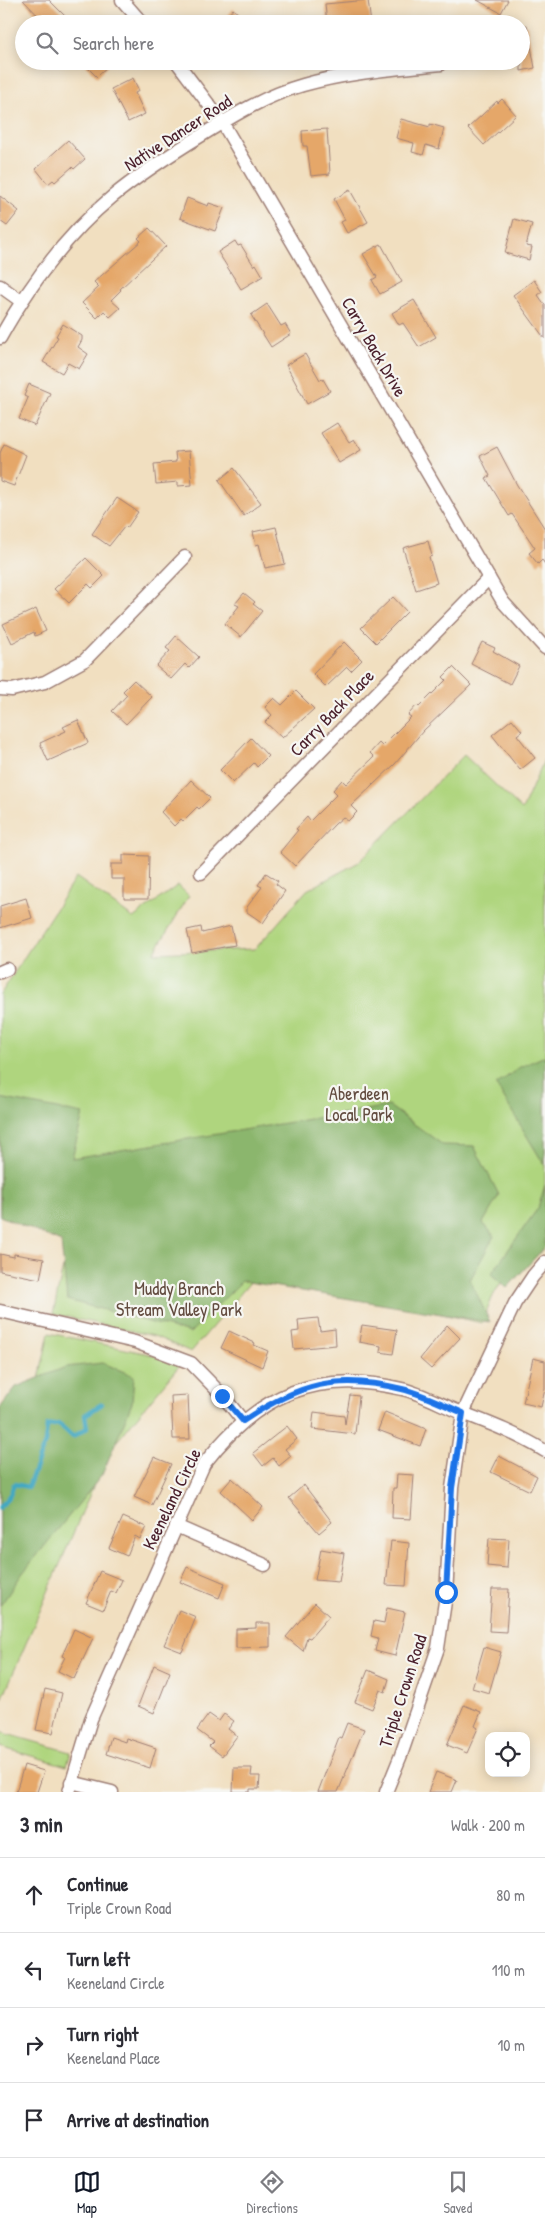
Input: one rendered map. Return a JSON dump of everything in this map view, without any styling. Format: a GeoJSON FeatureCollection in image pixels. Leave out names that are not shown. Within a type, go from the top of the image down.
{"type":"FeatureCollection","features":[{"type":"Feature","properties":{"kind":"street"},"geometry":{"type":"LineString","coordinates":[[122,0],[135,15]]}},
{"type":"Feature","properties":{"kind":"street","name":"Carry Back Drive"},"geometry":{"type":"LineString","coordinates":[[183,70],[222,122],[503,602],[545,648]]}},
{"type":"Feature","properties":{"kind":"street","name":"Native Dancer Road"},"geometry":{"type":"LineString","coordinates":[[0,338],[21,301],[66,242],[112,197],[176,151],[222,122],[272,96],[302,85],[333,77],[391,70]]}},
{"type":"Feature","properties":{"kind":"street"},"geometry":{"type":"LineString","coordinates":[[0,286],[21,301]]}},
{"type":"Feature","properties":{"kind":"street"},"geometry":{"type":"LineString","coordinates":[[0,689],[12,690],[45,682],[85,660],[185,557]]}},
{"type":"Feature","properties":{"kind":"street","name":"Carry Back Place"},"geometry":{"type":"LineString","coordinates":[[201,874],[489,578]]}},
{"type":"Feature","properties":{"kind":"street","name":"Triple Crown Road"},"geometry":{"type":"LineString","coordinates":[[386,1792],[438,1648],[446,1595],[452,1488],[463,1413],[515,1303],[545,1262]]}},
{"type":"Feature","properties":{"kind":"street"},"geometry":{"type":"LineString","coordinates":[[0,1311],[135,1342],[191,1362],[243,1421]]}},
{"type":"Feature","properties":{"kind":"street","name":"Keeneland Circle"},"geometry":{"type":"LineString","coordinates":[[70,1787],[91,1720],[204,1464],[222,1441],[243,1421],[273,1400],[325,1382],[349,1380],[404,1389],[519,1435],[545,1451]]}},
{"type":"Feature","properties":{"kind":"street"},"geometry":{"type":"LineString","coordinates":[[176,1526],[265,1565]]}},
{"type":"Feature","properties":{"kind":"street"},"geometry":{"type":"LineString","coordinates":[[70,1787],[112,1792]]}},
{"type":"Feature","properties":{"kind":"green space","name":"Aberdeen Local Park"},"geometry":{"type":"Polygon","coordinates":[[[464,755],[522,810],[545,758],[545,1228],[511,1266],[493,1296],[482,1323],[258,1273],[191,1352],[154,1336],[53,1314],[71,1230],[0,1214],[0,995],[76,877],[133,918],[178,885],[189,896],[154,953],[255,949],[307,890],[359,862],[464,755]]]}},
{"type":"Feature","properties":{"kind":"green space"},"geometry":{"type":"Polygon","coordinates":[[[545,1056],[545,1166],[496,1085],[520,1067],[545,1056]]]}},
{"type":"Feature","properties":{"kind":"green space"},"geometry":{"type":"Polygon","coordinates":[[[0,1098],[83,1114],[72,1158],[389,1106],[443,1145],[474,1146],[499,1195],[483,1223],[494,1236],[470,1280],[490,1322],[242,1281],[190,1333],[67,1300],[61,1242],[0,1216],[0,1098]]]}},
{"type":"Feature","properties":{"kind":"green space"},"geometry":{"type":"Polygon","coordinates":[[[545,1185],[545,1247],[507,1288],[491,1274],[538,1208],[545,1185]]]}},
{"type":"Feature","properties":{"kind":"green space","name":"Muddy Branch Stream Valley Park"},"geometry":{"type":"Polygon","coordinates":[[[49,1333],[154,1355],[179,1366],[108,1452],[0,1704],[0,1410],[39,1379],[49,1333]]]}},
{"type":"Feature","properties":{"kind":"green space","name":"Muddy Branch Stream Valley Park"},"geometry":{"type":"Polygon","coordinates":[[[103,1363],[134,1376],[132,1403],[102,1475],[22,1574],[0,1606],[0,1408],[16,1387],[66,1367],[103,1363]]]}},
{"type":"Feature","properties":{"kind":"green space"},"geometry":{"type":"Polygon","coordinates":[[[0,1732],[71,1752],[67,1766],[0,1747],[0,1732]]]}},
{"type":"Feature","properties":{"kind":"building"},"geometry":{"type":"Polygon","coordinates":[[[23,0],[49,0],[64,15],[37,15],[23,0]]]}},
{"type":"Feature","properties":{"kind":"building"},"geometry":{"type":"Polygon","coordinates":[[[368,0],[370,15],[326,15],[325,4],[368,0]]]}},
{"type":"Feature","properties":{"kind":"building"},"geometry":{"type":"Polygon","coordinates":[[[477,0],[508,0],[501,13],[477,0]]]}},
{"type":"Feature","properties":{"kind":"building"},"geometry":{"type":"Polygon","coordinates":[[[233,9],[240,15],[228,15],[233,9]]]}},
{"type":"Feature","properties":{"kind":"building"},"geometry":{"type":"Polygon","coordinates":[[[530,41],[535,68],[530,69],[530,41]]]}},
{"type":"Feature","properties":{"kind":"building"},"geometry":{"type":"Polygon","coordinates":[[[90,70],[104,70],[97,77],[90,70]]]}},
{"type":"Feature","properties":{"kind":"building"},"geometry":{"type":"Polygon","coordinates":[[[133,78],[139,91],[135,93],[145,114],[128,122],[111,89],[133,78]]]}},
{"type":"Feature","properties":{"kind":"building"},"geometry":{"type":"Polygon","coordinates":[[[502,99],[516,115],[484,145],[468,128],[497,101],[498,103],[502,99]]]}},
{"type":"Feature","properties":{"kind":"building"},"geometry":{"type":"Polygon","coordinates":[[[401,119],[430,127],[430,124],[444,128],[439,149],[426,145],[423,155],[412,152],[414,143],[396,138],[401,119]]]}},
{"type":"Feature","properties":{"kind":"building"},"geometry":{"type":"Polygon","coordinates":[[[327,129],[330,174],[311,176],[307,146],[303,146],[302,131],[327,129]]]}},
{"type":"Feature","properties":{"kind":"building"},"geometry":{"type":"Polygon","coordinates":[[[68,140],[85,159],[74,169],[72,167],[55,182],[53,180],[48,184],[36,169],[68,140]]]}},
{"type":"Feature","properties":{"kind":"building"},"geometry":{"type":"Polygon","coordinates":[[[350,190],[368,222],[347,233],[341,222],[345,220],[334,199],[350,190]]]}},
{"type":"Feature","properties":{"kind":"building"},"geometry":{"type":"Polygon","coordinates":[[[0,196],[19,211],[7,226],[0,221],[0,196]]]}},
{"type":"Feature","properties":{"kind":"building"},"geometry":{"type":"Polygon","coordinates":[[[187,198],[208,206],[209,203],[224,208],[215,231],[180,218],[187,198]]]}},
{"type":"Feature","properties":{"kind":"building"},"geometry":{"type":"Polygon","coordinates":[[[514,219],[532,224],[526,246],[532,247],[529,260],[505,253],[514,219]]]}},
{"type":"Feature","properties":{"kind":"building"},"geometry":{"type":"Polygon","coordinates":[[[149,228],[166,246],[120,289],[111,300],[120,308],[110,317],[104,311],[97,318],[82,303],[99,287],[94,282],[141,241],[138,238],[149,228]]]}},
{"type":"Feature","properties":{"kind":"building"},"geometry":{"type":"Polygon","coordinates":[[[235,241],[238,246],[241,245],[254,266],[256,264],[263,276],[241,289],[218,252],[235,241]]]}},
{"type":"Feature","properties":{"kind":"building"},"geometry":{"type":"Polygon","coordinates":[[[381,244],[402,282],[380,294],[372,280],[377,277],[363,254],[381,244]]]}},
{"type":"Feature","properties":{"kind":"building"},"geometry":{"type":"Polygon","coordinates":[[[534,280],[542,292],[538,295],[545,305],[545,339],[513,295],[534,280]]]}},
{"type":"Feature","properties":{"kind":"building"},"geometry":{"type":"Polygon","coordinates":[[[414,300],[436,337],[419,347],[403,323],[399,325],[392,313],[414,300]]]}},
{"type":"Feature","properties":{"kind":"building"},"geometry":{"type":"Polygon","coordinates":[[[267,304],[281,326],[285,324],[291,334],[271,347],[251,315],[267,304]]]}},
{"type":"Feature","properties":{"kind":"building"},"geometry":{"type":"Polygon","coordinates":[[[63,324],[82,336],[78,347],[88,354],[79,369],[68,363],[62,373],[43,362],[58,337],[56,336],[63,324]]]}},
{"type":"Feature","properties":{"kind":"building"},"geometry":{"type":"Polygon","coordinates":[[[305,354],[320,380],[323,379],[330,391],[307,404],[286,365],[305,354]]]}},
{"type":"Feature","properties":{"kind":"building"},"geometry":{"type":"Polygon","coordinates":[[[29,384],[50,393],[35,426],[19,419],[28,398],[24,396],[29,384]]]}},
{"type":"Feature","properties":{"kind":"building"},"geometry":{"type":"Polygon","coordinates":[[[337,423],[349,442],[354,439],[361,450],[339,463],[321,433],[337,423]]]}},
{"type":"Feature","properties":{"kind":"building"},"geometry":{"type":"Polygon","coordinates":[[[4,444],[26,455],[14,486],[0,481],[0,453],[4,444]]]}},
{"type":"Feature","properties":{"kind":"building"},"geometry":{"type":"Polygon","coordinates":[[[497,447],[517,485],[545,529],[545,564],[542,560],[538,564],[529,553],[535,548],[512,514],[509,516],[486,478],[490,476],[480,456],[497,447]]]}},
{"type":"Feature","properties":{"kind":"building"},"geometry":{"type":"Polygon","coordinates":[[[189,451],[192,485],[178,486],[178,482],[156,484],[154,464],[176,462],[175,452],[189,451]]]}},
{"type":"Feature","properties":{"kind":"building"},"geometry":{"type":"Polygon","coordinates":[[[234,468],[261,503],[244,516],[219,480],[234,468]]]}},
{"type":"Feature","properties":{"kind":"building"},"geometry":{"type":"Polygon","coordinates":[[[117,498],[138,512],[127,528],[125,526],[109,546],[92,534],[117,498]]]}},
{"type":"Feature","properties":{"kind":"building"},"geometry":{"type":"Polygon","coordinates":[[[276,527],[285,564],[265,568],[259,544],[256,545],[253,532],[276,527]]]}},
{"type":"Feature","properties":{"kind":"building"},"geometry":{"type":"Polygon","coordinates":[[[428,541],[432,556],[429,557],[437,583],[416,590],[403,548],[428,541]]]}},
{"type":"Feature","properties":{"kind":"building"},"geometry":{"type":"Polygon","coordinates":[[[86,558],[104,576],[92,588],[88,584],[69,603],[54,589],[86,558]]]}},
{"type":"Feature","properties":{"kind":"building"},"geometry":{"type":"Polygon","coordinates":[[[244,593],[262,611],[241,637],[225,624],[239,606],[235,604],[244,593]]]}},
{"type":"Feature","properties":{"kind":"building"},"geometry":{"type":"Polygon","coordinates":[[[393,597],[407,612],[376,643],[361,628],[393,597]]]}},
{"type":"Feature","properties":{"kind":"building"},"geometry":{"type":"Polygon","coordinates":[[[36,609],[46,631],[35,636],[34,632],[12,643],[3,624],[36,609]]]}},
{"type":"Feature","properties":{"kind":"building"},"geometry":{"type":"Polygon","coordinates":[[[176,636],[199,657],[189,668],[185,664],[171,679],[156,666],[170,651],[166,648],[176,636]]]}},
{"type":"Feature","properties":{"kind":"building"},"geometry":{"type":"Polygon","coordinates":[[[344,642],[362,660],[351,671],[347,667],[326,687],[313,674],[344,642]]]}},
{"type":"Feature","properties":{"kind":"building"},"geometry":{"type":"Polygon","coordinates":[[[482,642],[495,648],[493,651],[519,666],[510,684],[471,664],[482,642]]]}},
{"type":"Feature","properties":{"kind":"building"},"geometry":{"type":"Polygon","coordinates":[[[453,667],[471,685],[423,731],[395,764],[351,806],[357,812],[348,821],[343,817],[295,866],[280,852],[298,830],[296,829],[307,817],[310,821],[337,794],[333,790],[342,780],[346,784],[374,757],[370,753],[379,743],[382,746],[411,717],[408,715],[417,705],[419,707],[446,680],[443,677],[453,667]]]}},
{"type":"Feature","properties":{"kind":"building"},"geometry":{"type":"Polygon","coordinates":[[[134,680],[152,697],[126,724],[112,711],[127,695],[123,691],[134,680]]]}},
{"type":"Feature","properties":{"kind":"building"},"geometry":{"type":"Polygon","coordinates":[[[296,691],[314,709],[282,738],[265,722],[272,715],[265,707],[274,698],[282,705],[296,691]]]}},
{"type":"Feature","properties":{"kind":"building"},"geometry":{"type":"Polygon","coordinates":[[[512,719],[522,731],[517,735],[535,758],[520,770],[492,735],[512,719]]]}},
{"type":"Feature","properties":{"kind":"building"},"geometry":{"type":"Polygon","coordinates":[[[78,720],[88,743],[48,761],[40,743],[66,731],[63,727],[78,720]]]}},
{"type":"Feature","properties":{"kind":"building"},"geometry":{"type":"Polygon","coordinates":[[[251,738],[268,756],[257,767],[254,763],[233,783],[220,770],[251,738]]]}},
{"type":"Feature","properties":{"kind":"building"},"geometry":{"type":"Polygon","coordinates":[[[191,780],[210,798],[199,809],[197,807],[183,821],[181,819],[174,826],[161,812],[191,780]]]}},
{"type":"Feature","properties":{"kind":"building"},"geometry":{"type":"Polygon","coordinates":[[[123,855],[149,856],[148,899],[124,899],[124,879],[111,879],[111,864],[123,864],[123,855]]]}},
{"type":"Feature","properties":{"kind":"building"},"geometry":{"type":"Polygon","coordinates":[[[266,873],[278,881],[276,884],[285,891],[263,923],[247,912],[247,907],[262,887],[258,885],[266,873]]]}},
{"type":"Feature","properties":{"kind":"building"},"geometry":{"type":"Polygon","coordinates":[[[26,898],[32,918],[0,928],[0,906],[26,898]]]}},
{"type":"Feature","properties":{"kind":"building"},"geometry":{"type":"Polygon","coordinates":[[[231,926],[235,945],[192,953],[187,930],[201,927],[202,933],[231,926]]]}},
{"type":"Feature","properties":{"kind":"building"},"geometry":{"type":"Polygon","coordinates":[[[0,1254],[14,1257],[14,1254],[44,1259],[40,1279],[0,1271],[0,1254]]]}},
{"type":"Feature","properties":{"kind":"building"},"geometry":{"type":"Polygon","coordinates":[[[318,1318],[320,1331],[335,1329],[336,1345],[294,1349],[292,1332],[299,1331],[298,1320],[318,1318]]]}},
{"type":"Feature","properties":{"kind":"building"},"geometry":{"type":"Polygon","coordinates":[[[362,1325],[397,1330],[393,1354],[380,1352],[381,1346],[359,1342],[362,1325]]]}},
{"type":"Feature","properties":{"kind":"building"},"geometry":{"type":"Polygon","coordinates":[[[447,1325],[460,1338],[431,1369],[420,1359],[447,1325]]]}},
{"type":"Feature","properties":{"kind":"building"},"geometry":{"type":"Polygon","coordinates":[[[229,1331],[268,1351],[262,1367],[221,1348],[229,1331]]]}},
{"type":"Feature","properties":{"kind":"building"},"geometry":{"type":"Polygon","coordinates":[[[533,1358],[545,1361],[545,1389],[541,1407],[523,1403],[533,1358]]]}},
{"type":"Feature","properties":{"kind":"building"},"geometry":{"type":"Polygon","coordinates":[[[188,1395],[190,1439],[173,1439],[171,1396],[188,1395]]]}},
{"type":"Feature","properties":{"kind":"building"},"geometry":{"type":"Polygon","coordinates":[[[350,1395],[359,1396],[355,1434],[312,1429],[314,1412],[344,1416],[345,1424],[350,1395]]]}},
{"type":"Feature","properties":{"kind":"building"},"geometry":{"type":"Polygon","coordinates":[[[385,1412],[426,1429],[420,1446],[378,1430],[385,1412]]]}},
{"type":"Feature","properties":{"kind":"building"},"geometry":{"type":"Polygon","coordinates":[[[287,1426],[297,1439],[285,1449],[291,1456],[279,1466],[273,1458],[263,1466],[253,1453],[287,1426]]]}},
{"type":"Feature","properties":{"kind":"building"},"geometry":{"type":"Polygon","coordinates":[[[499,1456],[537,1476],[530,1491],[491,1472],[499,1456]]]}},
{"type":"Feature","properties":{"kind":"building"},"geometry":{"type":"Polygon","coordinates":[[[154,1457],[171,1464],[152,1505],[134,1497],[154,1457]]]}},
{"type":"Feature","properties":{"kind":"building"},"geometry":{"type":"Polygon","coordinates":[[[397,1474],[414,1475],[411,1519],[392,1518],[393,1488],[396,1488],[397,1474]]]}},
{"type":"Feature","properties":{"kind":"building"},"geometry":{"type":"Polygon","coordinates":[[[232,1478],[263,1507],[252,1520],[221,1491],[232,1478]]]}},
{"type":"Feature","properties":{"kind":"building"},"geometry":{"type":"Polygon","coordinates":[[[304,1485],[332,1522],[319,1533],[289,1498],[304,1485]]]}},
{"type":"Feature","properties":{"kind":"building"},"geometry":{"type":"Polygon","coordinates":[[[123,1517],[146,1527],[140,1539],[135,1536],[127,1556],[109,1548],[123,1517]]]}},
{"type":"Feature","properties":{"kind":"building"},"geometry":{"type":"Polygon","coordinates":[[[489,1538],[509,1539],[507,1568],[487,1566],[489,1538]]]}},
{"type":"Feature","properties":{"kind":"building"},"geometry":{"type":"Polygon","coordinates":[[[391,1541],[409,1543],[406,1586],[386,1585],[391,1541]]]}},
{"type":"Feature","properties":{"kind":"building"},"geometry":{"type":"Polygon","coordinates":[[[321,1549],[344,1553],[339,1582],[315,1580],[321,1549]]]}},
{"type":"Feature","properties":{"kind":"building"},"geometry":{"type":"Polygon","coordinates":[[[187,1567],[225,1583],[219,1598],[180,1582],[187,1567]]]}},
{"type":"Feature","properties":{"kind":"building"},"geometry":{"type":"Polygon","coordinates":[[[100,1571],[122,1580],[116,1593],[111,1591],[103,1610],[86,1603],[100,1571]]]}},
{"type":"Feature","properties":{"kind":"building"},"geometry":{"type":"Polygon","coordinates":[[[492,1589],[509,1589],[506,1632],[489,1631],[492,1589]]]}},
{"type":"Feature","properties":{"kind":"building"},"geometry":{"type":"Polygon","coordinates":[[[315,1603],[329,1616],[310,1638],[307,1637],[303,1651],[286,1637],[315,1603]]]}},
{"type":"Feature","properties":{"kind":"building"},"geometry":{"type":"Polygon","coordinates":[[[387,1608],[405,1612],[395,1656],[375,1651],[378,1638],[371,1636],[374,1621],[384,1623],[387,1608]]]}},
{"type":"Feature","properties":{"kind":"building"},"geometry":{"type":"Polygon","coordinates":[[[179,1610],[196,1617],[182,1652],[164,1645],[179,1610]]]}},
{"type":"Feature","properties":{"kind":"building"},"geometry":{"type":"Polygon","coordinates":[[[256,1623],[270,1623],[270,1647],[236,1648],[236,1629],[256,1628],[256,1623]]]}},
{"type":"Feature","properties":{"kind":"building"},"geometry":{"type":"Polygon","coordinates":[[[74,1629],[93,1638],[74,1679],[58,1671],[65,1657],[62,1656],[74,1629]]]}},
{"type":"Feature","properties":{"kind":"building"},"geometry":{"type":"Polygon","coordinates":[[[484,1647],[501,1652],[489,1693],[472,1688],[484,1647]]]}},
{"type":"Feature","properties":{"kind":"building"},"geometry":{"type":"Polygon","coordinates":[[[154,1665],[170,1672],[154,1713],[138,1706],[154,1665]]]}},
{"type":"Feature","properties":{"kind":"building"},"geometry":{"type":"Polygon","coordinates":[[[368,1670],[389,1679],[385,1692],[380,1690],[372,1709],[355,1702],[368,1670]]]}},
{"type":"Feature","properties":{"kind":"building"},"geometry":{"type":"Polygon","coordinates":[[[45,1689],[62,1693],[53,1733],[36,1730],[45,1689]]]}},
{"type":"Feature","properties":{"kind":"building"},"geometry":{"type":"Polygon","coordinates":[[[464,1705],[481,1712],[475,1726],[478,1728],[467,1753],[447,1745],[464,1705]]]}},
{"type":"Feature","properties":{"kind":"building"},"geometry":{"type":"Polygon","coordinates":[[[209,1714],[219,1721],[224,1714],[234,1721],[228,1729],[237,1736],[222,1756],[209,1746],[213,1742],[197,1730],[209,1714]]]}},
{"type":"Feature","properties":{"kind":"building"},"geometry":{"type":"Polygon","coordinates":[[[347,1723],[364,1729],[338,1792],[318,1792],[339,1737],[341,1738],[347,1723]]]}},
{"type":"Feature","properties":{"kind":"building"},"geometry":{"type":"Polygon","coordinates":[[[111,1737],[125,1742],[126,1738],[156,1748],[150,1768],[106,1754],[111,1737]]]}},
{"type":"Feature","properties":{"kind":"building"},"geometry":{"type":"Polygon","coordinates":[[[24,1765],[44,1771],[37,1792],[16,1792],[24,1765]]]}},
{"type":"Feature","properties":{"kind":"building"},"geometry":{"type":"Polygon","coordinates":[[[234,1768],[252,1768],[251,1776],[260,1776],[259,1789],[250,1789],[250,1792],[233,1792],[234,1768]]]}},
{"type":"Feature","properties":{"kind":"building"},"geometry":{"type":"Polygon","coordinates":[[[436,1772],[457,1780],[452,1792],[428,1792],[436,1772]]]}},
{"type":"Feature","properties":{"kind":"waterway"},"geometry":{"type":"LineString","coordinates":[[0,1508],[11,1493],[14,1484],[28,1487],[45,1443],[47,1426],[59,1424],[73,1437],[87,1428],[85,1415],[102,1404]]}},
{"type":"Feature","properties":{"kind":"route"},"geometry":{"type":"LineString","coordinates":[[222,1396],[243,1421],[273,1400],[325,1382],[349,1380],[404,1389],[463,1413],[452,1488],[446,1592]]}}]}
